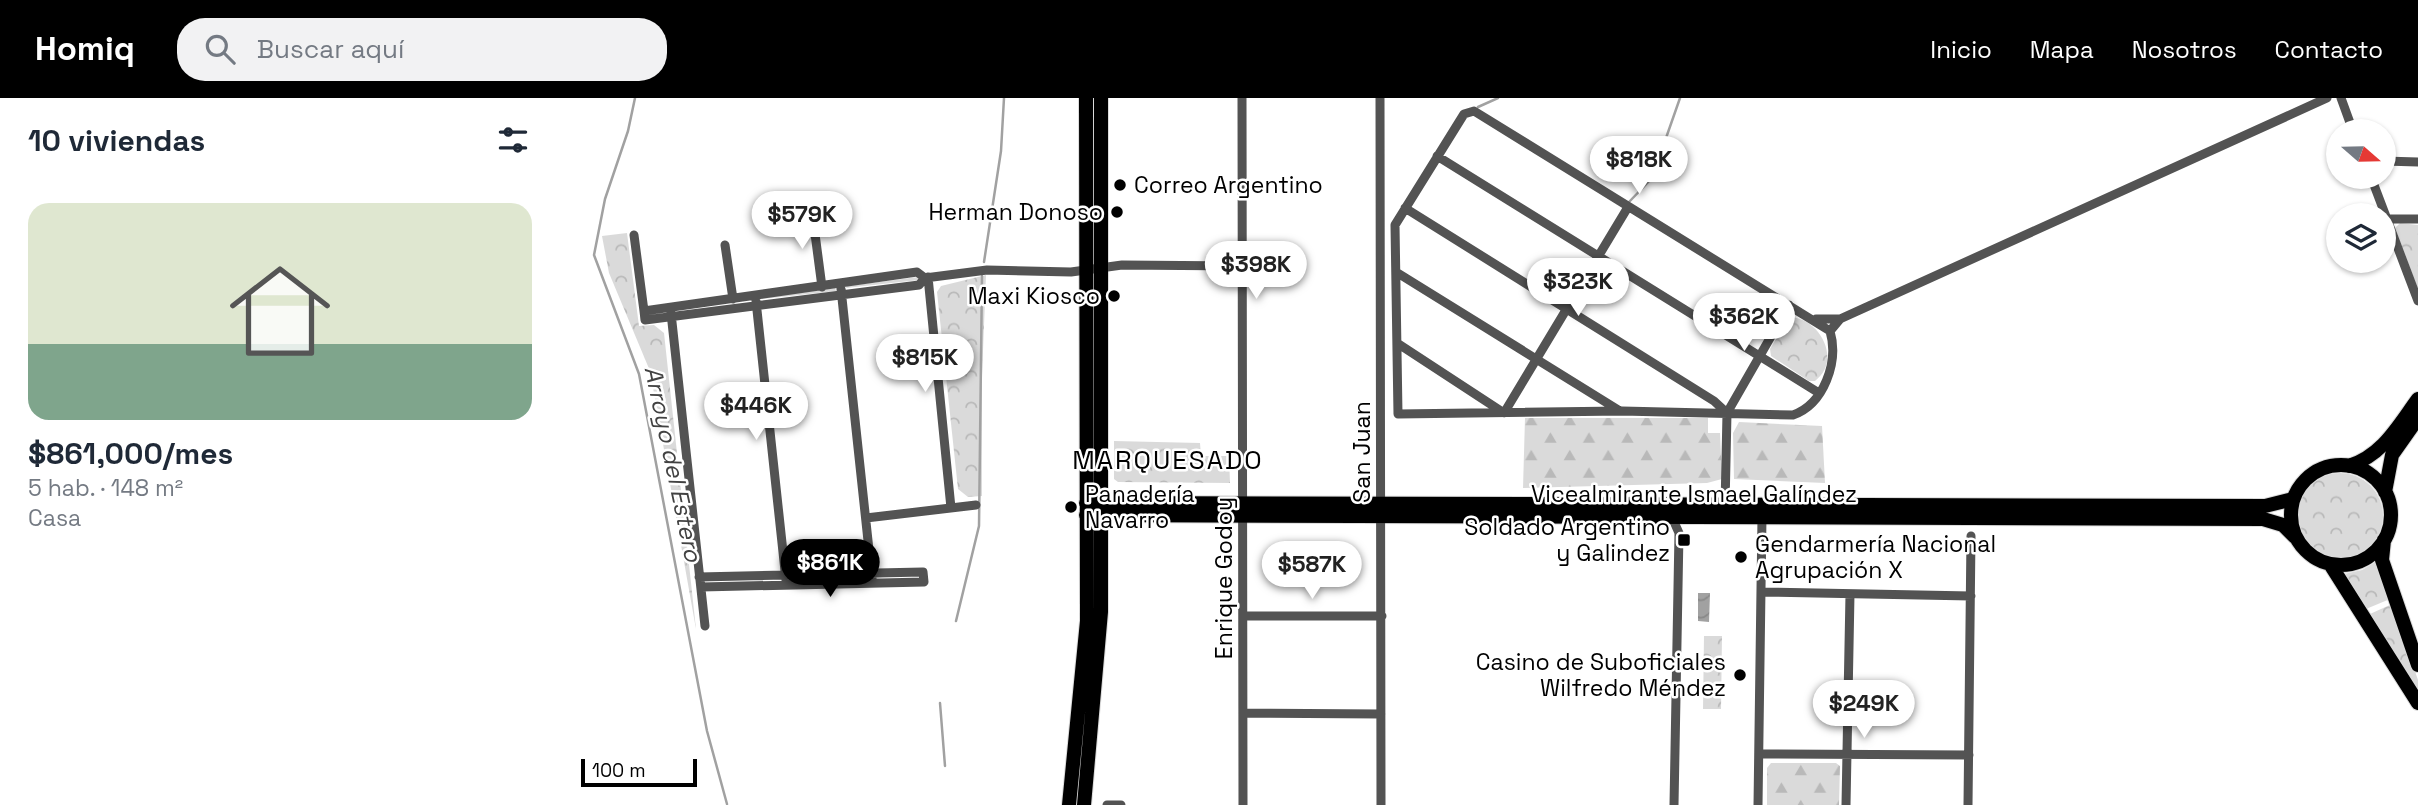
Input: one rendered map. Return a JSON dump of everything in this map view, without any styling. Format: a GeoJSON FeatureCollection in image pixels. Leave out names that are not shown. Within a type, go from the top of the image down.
{"type":"FeatureCollection","features":[{"type":"Feature","properties":{"kind":"main road"},"geometry":{"type":"LineString","coordinates":[[1086,98],[1094,270]]}},
{"type":"Feature","properties":{"kind":"main road"},"geometry":{"type":"LineString","coordinates":[[1084,805],[1100,638],[1102,509],[1094,338],[1094,270],[1101,98]]}},
{"type":"Feature","properties":{"kind":"main road"},"geometry":{"type":"LineString","coordinates":[[1069,805],[1087,621],[1086,509],[1094,338]]}},
{"type":"Feature","properties":{"kind":"main road"},"geometry":{"type":"LineString","coordinates":[[2384,540],[2374,552],[2361,561],[2346,565],[2330,564],[2309,555],[2295,537],[2291,518],[2293,499],[2311,475],[2329,466],[2349,466],[2366,460],[2380,449],[2418,399]]}},
{"type":"Feature","properties":{"kind":"main road"},"geometry":{"type":"LineString","coordinates":[[2418,418],[2392,455],[2385,492],[2390,521],[2382,560],[2418,665]]}},
{"type":"Feature","properties":{"kind":"main road"},"geometry":{"type":"LineString","coordinates":[[2349,466],[2374,478],[2385,492]]}},
{"type":"Feature","properties":{"kind":"main road","name":"Vicealmirante Ismael Galíndez"},"geometry":{"type":"LineString","coordinates":[[1086,509],[1382,510],[1673,517],[1726,511],[2265,506],[2293,499]]}},
{"type":"Feature","properties":{"kind":"main road","name":"Vicealmirante Ismael Galíndez"},"geometry":{"type":"LineString","coordinates":[[1382,510],[1659,505],[1762,517],[2263,519],[2283,525],[2295,537]]}},
{"type":"Feature","properties":{"kind":"main road"},"geometry":{"type":"LineString","coordinates":[[2330,564],[2418,703]]}},
{"type":"Feature","properties":{"kind":"street","name":"Enrique Godoy"},"geometry":{"type":"LineString","coordinates":[[1242,98],[1243,805]]}},
{"type":"Feature","properties":{"kind":"street","name":"San Juan"},"geometry":{"type":"LineString","coordinates":[[1380,98],[1381,805]]}},
{"type":"Feature","properties":{"kind":"street"},"geometry":{"type":"LineString","coordinates":[[1812,319],[1840,319],[2327,98]]}},
{"type":"Feature","properties":{"kind":"street"},"geometry":{"type":"LineString","coordinates":[[2340,98],[2348,119]]}},
{"type":"Feature","properties":{"kind":"street"},"geometry":{"type":"LineString","coordinates":[[1830,331],[1474,111],[1464,114],[1395,225],[1398,414],[1622,411],[1793,415],[1807,408],[1819,393],[1833,360],[1830,331],[1840,319]]}},
{"type":"Feature","properties":{"kind":"street"},"geometry":{"type":"LineString","coordinates":[[1437,156],[1599,254],[1819,393]]}},
{"type":"Feature","properties":{"kind":"street"},"geometry":{"type":"LineString","coordinates":[[2396,161],[2418,162]]}},
{"type":"Feature","properties":{"kind":"street"},"geometry":{"type":"LineString","coordinates":[[1504,412],[1628,207]]}},
{"type":"Feature","properties":{"kind":"street"},"geometry":{"type":"LineString","coordinates":[[1405,208],[1567,307],[1714,401],[1727,413]]}},
{"type":"Feature","properties":{"kind":"street"},"geometry":{"type":"LineString","coordinates":[[812,211],[822,287]]}},
{"type":"Feature","properties":{"kind":"street"},"geometry":{"type":"LineString","coordinates":[[2396,219],[2418,219]]}},
{"type":"Feature","properties":{"kind":"street"},"geometry":{"type":"LineString","coordinates":[[634,235],[644,311],[671,312],[841,289],[916,272],[926,277],[987,270],[1094,270],[1122,265],[1241,266]]}},
{"type":"Feature","properties":{"kind":"street"},"geometry":{"type":"LineString","coordinates":[[2396,241],[2418,301]]}},
{"type":"Feature","properties":{"kind":"street"},"geometry":{"type":"LineString","coordinates":[[725,245],[733,299]]}},
{"type":"Feature","properties":{"kind":"street"},"geometry":{"type":"LineString","coordinates":[[1396,272],[1622,411]]}},
{"type":"Feature","properties":{"kind":"street"},"geometry":{"type":"LineString","coordinates":[[926,277],[951,508]]}},
{"type":"Feature","properties":{"kind":"street"},"geometry":{"type":"LineString","coordinates":[[671,312],[733,299],[756,301],[822,287],[841,289]]}},
{"type":"Feature","properties":{"kind":"street"},"geometry":{"type":"LineString","coordinates":[[841,289],[872,578]]}},
{"type":"Feature","properties":{"kind":"street"},"geometry":{"type":"LineString","coordinates":[[756,301],[786,580]]}},
{"type":"Feature","properties":{"kind":"street"},"geometry":{"type":"LineString","coordinates":[[1726,511],[1727,413],[1789,305]]}},
{"type":"Feature","properties":{"kind":"street"},"geometry":{"type":"LineString","coordinates":[[671,312],[705,626]]}},
{"type":"Feature","properties":{"kind":"street"},"geometry":{"type":"LineString","coordinates":[[1397,343],[1504,412]]}},
{"type":"Feature","properties":{"kind":"street"},"geometry":{"type":"LineString","coordinates":[[866,519],[976,505]]}},
{"type":"Feature","properties":{"kind":"street"},"geometry":{"type":"LineString","coordinates":[[1659,505],[1673,517],[1679,533],[1674,805]]}},
{"type":"Feature","properties":{"kind":"street"},"geometry":{"type":"LineString","coordinates":[[1758,805],[1762,517]]}},
{"type":"Feature","properties":{"kind":"street"},"geometry":{"type":"LineString","coordinates":[[1968,805],[1971,536]]}},
{"type":"Feature","properties":{"kind":"street"},"geometry":{"type":"LineString","coordinates":[[700,582],[872,578],[923,572],[924,582],[872,578]]}},
{"type":"Feature","properties":{"kind":"street"},"geometry":{"type":"LineString","coordinates":[[1761,592],[1971,596]]}},
{"type":"Feature","properties":{"kind":"street"},"geometry":{"type":"LineString","coordinates":[[1846,805],[1850,594]]}},
{"type":"Feature","properties":{"kind":"street"},"geometry":{"type":"LineString","coordinates":[[1243,616],[1382,616]]}},
{"type":"Feature","properties":{"kind":"street"},"geometry":{"type":"LineString","coordinates":[[1243,713],[1381,714]]}},
{"type":"Feature","properties":{"kind":"street"},"geometry":{"type":"LineString","coordinates":[[1759,754],[1969,755]]}},
{"type":"Feature","properties":{"kind":"street"},"geometry":{"type":"LineString","coordinates":[[1107,805],[1121,805]]}},
{"type":"Feature","properties":{"kind":"green space"},"geometry":{"type":"Polygon","coordinates":[[[2400,223],[2418,225],[2418,289],[2396,231],[2400,223]]]}},
{"type":"Feature","properties":{"kind":"green space"},"geometry":{"type":"Polygon","coordinates":[[[627,233],[639,326],[654,325],[664,333],[696,629],[650,371],[609,273],[602,236],[627,233]]]}},
{"type":"Feature","properties":{"kind":"green space"},"geometry":{"type":"Polygon","coordinates":[[[986,275],[982,376],[982,496],[968,497],[958,489],[937,292],[941,286],[986,275]]]}},
{"type":"Feature","properties":{"kind":"green space"},"geometry":{"type":"Polygon","coordinates":[[[918,277],[919,280],[846,288],[847,286],[918,277]]]}},
{"type":"Feature","properties":{"kind":"green space"},"geometry":{"type":"Polygon","coordinates":[[[835,288],[836,291],[762,299],[762,298],[835,288]]]}},
{"type":"Feature","properties":{"kind":"green space"},"geometry":{"type":"Polygon","coordinates":[[[1789,317],[1810,324],[1824,341],[1827,362],[1815,381],[1809,381],[1771,356],[1770,349],[1789,317]]]}},
{"type":"Feature","properties":{"kind":"green space"},"geometry":{"type":"Polygon","coordinates":[[[1525,418],[1708,418],[1708,433],[1720,433],[1722,479],[1707,483],[1523,488],[1525,418]]]}},
{"type":"Feature","properties":{"kind":"green space"},"geometry":{"type":"Polygon","coordinates":[[[1739,422],[1822,426],[1825,483],[1734,479],[1733,433],[1739,422]]]}},
{"type":"Feature","properties":{"kind":"green space"},"geometry":{"type":"Polygon","coordinates":[[[1114,441],[1200,443],[1201,456],[1229,456],[1230,483],[1118,482],[1114,479],[1114,441]]]}},
{"type":"Feature","properties":{"kind":"green space"},"geometry":{"type":"Polygon","coordinates":[[[2332,473],[2348,473],[2371,485],[2380,499],[2383,516],[2380,533],[2371,547],[2348,559],[2332,559],[2316,552],[2304,540],[2297,524],[2297,508],[2304,492],[2316,480],[2332,473]]]}},
{"type":"Feature","properties":{"kind":"green space"},"geometry":{"type":"Polygon","coordinates":[[[2377,561],[2390,599],[2366,609],[2344,574],[2362,570],[2377,561]]]}},
{"type":"Feature","properties":{"kind":"green space"},"geometry":{"type":"Polygon","coordinates":[[[2392,604],[2418,680],[2418,693],[2370,614],[2392,604]]]}},
{"type":"Feature","properties":{"kind":"green space"},"geometry":{"type":"Polygon","coordinates":[[[1704,636],[1722,636],[1721,709],[1703,709],[1704,636]]]}},
{"type":"Feature","properties":{"kind":"green space"},"geometry":{"type":"Polygon","coordinates":[[[1771,763],[1836,763],[1840,766],[1839,805],[1767,805],[1767,768],[1771,763]]]}},
{"type":"Feature","properties":{"kind":"water"},"geometry":{"type":"Polygon","coordinates":[[[1698,593],[1710,593],[1709,622],[1698,621],[1698,593]]]}},
{"type":"Feature","properties":{"kind":"waterway","name":"Arroyo del Estero"},"geometry":{"type":"LineString","coordinates":[[635,98],[628,131],[605,199],[594,255],[639,374],[707,731],[727,804]]}},
{"type":"Feature","properties":{"kind":"waterway"},"geometry":{"type":"LineString","coordinates":[[984,262],[1001,151],[1004,98]]}},
{"type":"Feature","properties":{"kind":"waterway"},"geometry":{"type":"LineString","coordinates":[[1478,107],[1498,98]]}},
{"type":"Feature","properties":{"kind":"waterway"},"geometry":{"type":"LineString","coordinates":[[1629,202],[1652,178],[1680,98]]}},
{"type":"Feature","properties":{"kind":"waterway"},"geometry":{"type":"LineString","coordinates":[[956,621],[979,526],[982,276]]}},
{"type":"Feature","properties":{"kind":"waterway"},"geometry":{"type":"LineString","coordinates":[[940,703],[945,766]]}},
{"type":"Feature","properties":{"kind":"place","name":"Correo Argentino"},"geometry":{"type":"Point","coordinates":[1120,185]}},
{"type":"Feature","properties":{"kind":"place","name":"Herman Donoso"},"geometry":{"type":"Point","coordinates":[1117,212]}},
{"type":"Feature","properties":{"kind":"place","name":"Maxi Kiosco"},"geometry":{"type":"Point","coordinates":[1114,296]}},
{"type":"Feature","properties":{"kind":"place","name":"Panadería Navarro"},"geometry":{"type":"Point","coordinates":[1071,507]}},
{"type":"Feature","properties":{"kind":"place","name":"Soldado Argentino y Galindez"},"geometry":{"type":"Point","coordinates":[1684,540]}},
{"type":"Feature","properties":{"kind":"place","name":"Gendarmería Nacional Agrupación X"},"geometry":{"type":"Point","coordinates":[1741,557]}},
{"type":"Feature","properties":{"kind":"place","name":"Casino de Suboficiales Wilfredo Méndez"},"geometry":{"type":"Point","coordinates":[1740,675]}},
{"type":"Feature","properties":{"kind":"district","name":"MARQUESADO"},"geometry":{"type":"Point","coordinates":[1168,460]}}]}
